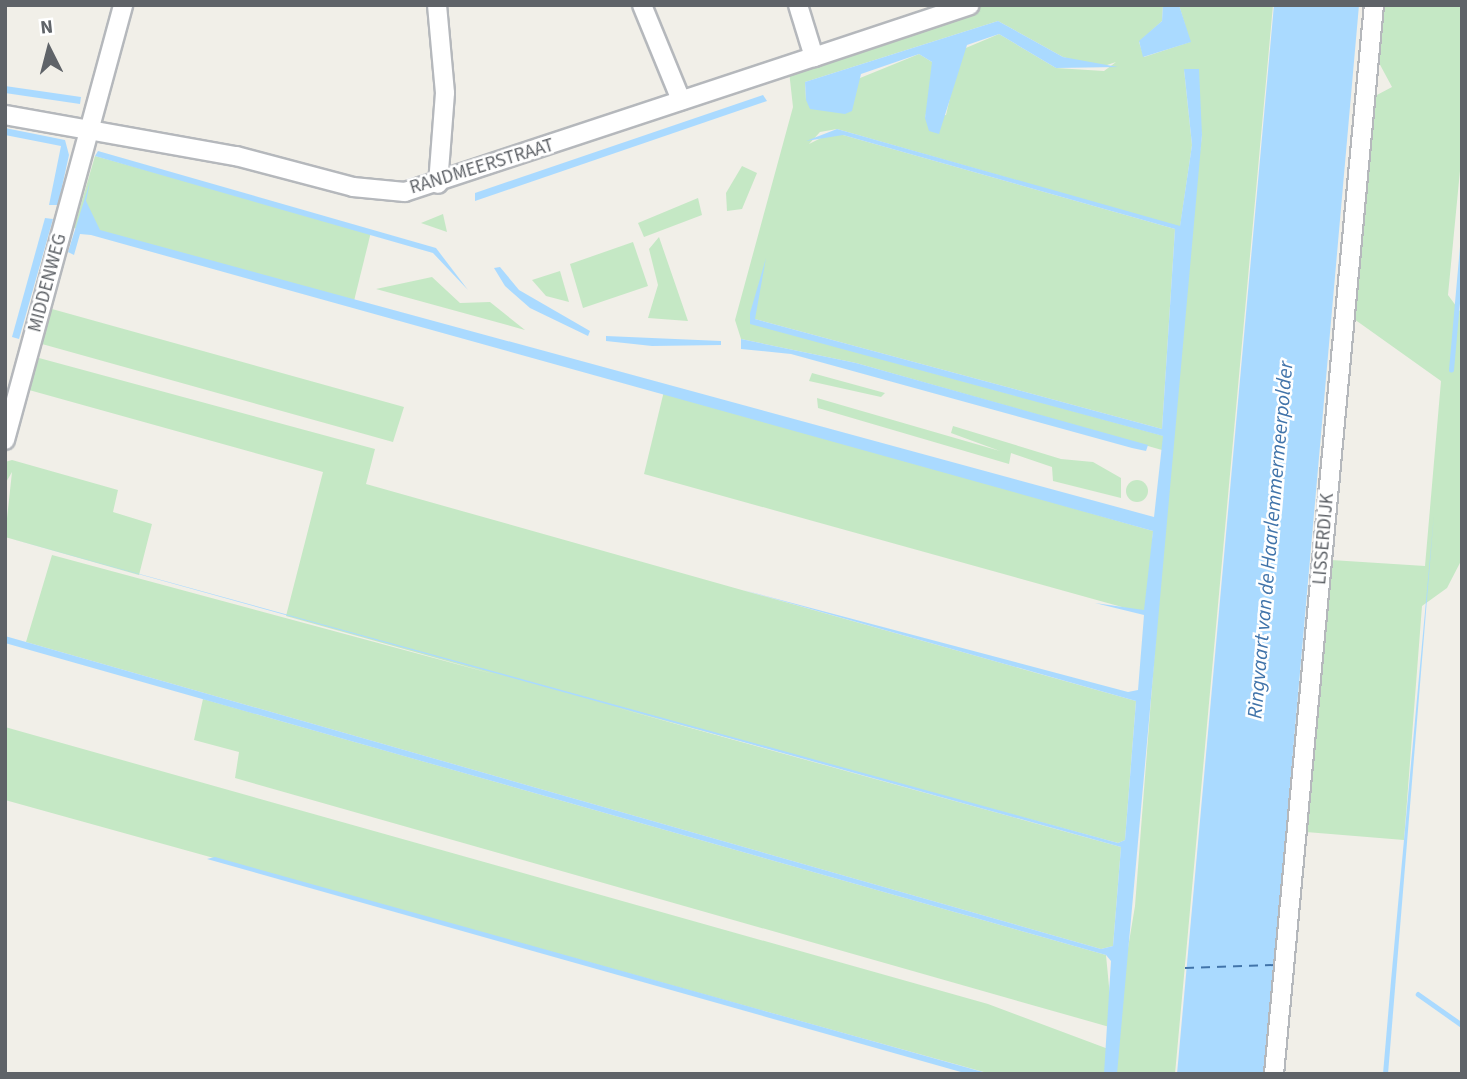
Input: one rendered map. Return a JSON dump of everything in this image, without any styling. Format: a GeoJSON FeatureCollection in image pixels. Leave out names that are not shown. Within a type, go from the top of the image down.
{"type":"FeatureCollection","features":[{"type":"Feature","properties":{"kind":"street","name":"MIDDENWEG"},"geometry":{"type":"LineString","coordinates":[[5,440],[123,5]]}},
{"type":"Feature","properties":{"kind":"street"},"geometry":{"type":"LineString","coordinates":[[437,5],[445,93],[439,184]]}},
{"type":"Feature","properties":{"kind":"street"},"geometry":{"type":"LineString","coordinates":[[642,5],[681,100]]}},
{"type":"Feature","properties":{"kind":"street"},"geometry":{"type":"LineString","coordinates":[[798,5],[814,57]]}},
{"type":"Feature","properties":{"kind":"street","name":"RANDMEERSTRAAT"},"geometry":{"type":"LineString","coordinates":[[5,115],[89,126],[379,192],[439,184],[681,100],[970,5]]}},
{"type":"Feature","properties":{"kind":"street","name":"LISSERDIJK"},"geometry":{"type":"LineString","coordinates":[[1274,1074],[1374,5]]}},
{"type":"Feature","properties":{"kind":"green space"},"geometry":{"type":"Polygon","coordinates":[[[985,5],[1163,5],[1162,21],[1139,42],[1144,57],[1190,42],[1179,5],[1273,5],[1175,1074],[991,1074],[5,800],[5,727],[988,1004],[1111,1050],[1135,906],[1182,299],[1202,135],[1184,69],[1192,145],[1180,227],[837,129],[820,132],[809,144],[831,133],[843,135],[1175,229],[1162,429],[755,319],[755,313],[750,323],[1164,436],[1162,450],[856,363],[741,339],[735,320],[793,107],[789,71],[985,5]],[[998,21],[805,82],[806,100],[919,54],[932,62],[934,77],[925,118],[946,115],[961,50],[999,34],[1056,68],[1104,71],[1116,62],[1101,67],[1063,57],[998,21]]]}},
{"type":"Feature","properties":{"kind":"green space"},"geometry":{"type":"Polygon","coordinates":[[[1384,5],[1462,5],[1462,150],[1448,295],[1462,314],[1462,559],[1447,588],[1422,606],[1404,840],[1306,832],[1331,560],[1425,566],[1441,381],[1354,319],[1375,96],[1392,87],[1378,61],[1384,5]]]}},
{"type":"Feature","properties":{"kind":"green space"},"geometry":{"type":"Polygon","coordinates":[[[95,156],[371,232],[353,305],[74,228],[95,156]]]}},
{"type":"Feature","properties":{"kind":"green space"},"geometry":{"type":"Polygon","coordinates":[[[742,166],[757,173],[742,209],[727,211],[726,193],[742,166]]]}},
{"type":"Feature","properties":{"kind":"green space"},"geometry":{"type":"Polygon","coordinates":[[[698,198],[702,215],[644,237],[638,223],[698,198]]]}},
{"type":"Feature","properties":{"kind":"green space"},"geometry":{"type":"Polygon","coordinates":[[[443,214],[447,232],[421,223],[443,214]]]}},
{"type":"Feature","properties":{"kind":"green space"},"geometry":{"type":"Polygon","coordinates":[[[659,237],[688,321],[648,318],[658,285],[649,249],[659,237]]]}},
{"type":"Feature","properties":{"kind":"green space"},"geometry":{"type":"Polygon","coordinates":[[[633,242],[648,286],[583,308],[570,264],[633,242]]]}},
{"type":"Feature","properties":{"kind":"green space"},"geometry":{"type":"Polygon","coordinates":[[[560,271],[569,302],[546,296],[532,280],[560,271]]]}},
{"type":"Feature","properties":{"kind":"green space"},"geometry":{"type":"Polygon","coordinates":[[[432,277],[460,303],[490,302],[525,330],[376,289],[432,277]]]}},
{"type":"Feature","properties":{"kind":"green space"},"geometry":{"type":"Polygon","coordinates":[[[52,309],[404,407],[393,442],[42,344],[52,309]]]}},
{"type":"Feature","properties":{"kind":"green space"},"geometry":{"type":"Polygon","coordinates":[[[39,358],[375,449],[366,484],[1136,701],[1125,840],[1118,843],[611,706],[1121,847],[1113,946],[1101,949],[26,642],[52,555],[497,675],[286,616],[323,472],[29,390],[39,358]]]}},
{"type":"Feature","properties":{"kind":"green space"},"geometry":{"type":"Polygon","coordinates":[[[812,373],[885,393],[881,397],[809,381],[812,373]]]}},
{"type":"Feature","properties":{"kind":"green space"},"geometry":{"type":"Polygon","coordinates":[[[664,391],[1153,531],[1147,614],[644,474],[664,391]]]}},
{"type":"Feature","properties":{"kind":"green space"},"geometry":{"type":"Polygon","coordinates":[[[817,398],[1000,451],[951,433],[953,426],[1061,459],[1093,462],[1121,478],[1121,498],[1053,481],[1052,467],[1011,453],[1009,464],[818,408],[817,398]]]}},
{"type":"Feature","properties":{"kind":"green space"},"geometry":{"type":"Polygon","coordinates":[[[12,460],[118,490],[113,512],[152,524],[139,575],[5,537],[12,472],[5,484],[5,462],[12,460]]]}},
{"type":"Feature","properties":{"kind":"green space"},"geometry":{"type":"Polygon","coordinates":[[[1137,480],[1145,483],[1148,491],[1145,499],[1137,502],[1129,499],[1126,491],[1129,483],[1137,480]]]}},
{"type":"Feature","properties":{"kind":"green space"},"geometry":{"type":"Polygon","coordinates":[[[203,699],[1106,955],[1113,1028],[235,778],[239,752],[194,740],[203,699]]]}},
{"type":"Feature","properties":{"kind":"water"},"geometry":{"type":"Polygon","coordinates":[[[1163,5],[1179,5],[1191,42],[1143,57],[1139,41],[1162,21],[1163,5]]]}},
{"type":"Feature","properties":{"kind":"water","name":"Ringvaart van de Haarlemmermeerpolder"},"geometry":{"type":"Polygon","coordinates":[[[1274,5],[1359,5],[1278,921],[1263,1074],[1177,1074],[1274,5]]]}},
{"type":"Feature","properties":{"kind":"water"},"geometry":{"type":"Polygon","coordinates":[[[998,21],[1063,57],[1118,67],[1056,68],[999,34],[967,45],[939,134],[929,131],[925,118],[932,62],[919,54],[861,74],[852,111],[845,114],[810,109],[806,100],[805,82],[998,21]]]}},
{"type":"Feature","properties":{"kind":"water"},"geometry":{"type":"Polygon","coordinates":[[[1184,69],[1199,69],[1202,135],[1117,1074],[1104,1074],[1111,961],[1106,955],[5,643],[5,636],[1101,949],[1113,946],[1121,847],[5,537],[1118,843],[1125,840],[1136,701],[743,590],[1128,692],[1138,690],[1144,615],[1095,603],[1144,610],[1153,531],[91,235],[80,234],[74,255],[68,252],[90,182],[86,201],[100,230],[1154,517],[1163,436],[750,324],[750,313],[766,258],[755,319],[1162,429],[1175,229],[843,135],[806,141],[837,129],[1180,226],[1192,145],[1184,69]]]}},
{"type":"Feature","properties":{"kind":"water"},"geometry":{"type":"Polygon","coordinates":[[[5,86],[81,97],[80,104],[5,93],[5,86]]]}},
{"type":"Feature","properties":{"kind":"water"},"geometry":{"type":"Polygon","coordinates":[[[763,95],[767,101],[475,201],[475,193],[763,95]]]}},
{"type":"Feature","properties":{"kind":"water"},"geometry":{"type":"Polygon","coordinates":[[[5,128],[65,140],[69,155],[58,205],[49,205],[61,146],[5,135],[5,128]]]}},
{"type":"Feature","properties":{"kind":"water"},"geometry":{"type":"Polygon","coordinates":[[[98,151],[436,248],[468,290],[433,253],[95,156],[98,151]]]}},
{"type":"Feature","properties":{"kind":"water"},"geometry":{"type":"Polygon","coordinates":[[[45,218],[53,219],[19,339],[12,337],[45,218]]]}},
{"type":"Feature","properties":{"kind":"water"},"geometry":{"type":"Polygon","coordinates":[[[500,267],[519,290],[590,331],[588,336],[530,308],[505,286],[494,268],[500,267]]]}},
{"type":"Feature","properties":{"kind":"water"},"geometry":{"type":"Polygon","coordinates":[[[606,336],[721,341],[721,345],[652,346],[606,341],[606,336]]]}},
{"type":"Feature","properties":{"kind":"water"},"geometry":{"type":"Polygon","coordinates":[[[741,339],[856,363],[1148,445],[1146,451],[1132,448],[791,354],[741,349],[741,339]]]}},
{"type":"Feature","properties":{"kind":"water"},"geometry":{"type":"Polygon","coordinates":[[[1434,514],[1388,1074],[1383,1074],[1391,981],[1434,514]]]}},
{"type":"Feature","properties":{"kind":"water"},"geometry":{"type":"Polygon","coordinates":[[[215,857],[990,1074],[968,1074],[207,859],[215,857]]]}},
{"type":"Feature","properties":{"kind":"waterway"},"geometry":{"type":"LineString","coordinates":[[1451,370],[1462,246]]}},
{"type":"Feature","properties":{"kind":"waterway"},"geometry":{"type":"LineString","coordinates":[[1418,994],[1462,1025]]}},
{"type":"Feature","properties":{"kind":"ferry route"},"geometry":{"type":"LineString","coordinates":[[1185,968],[1274,965]]}}]}
